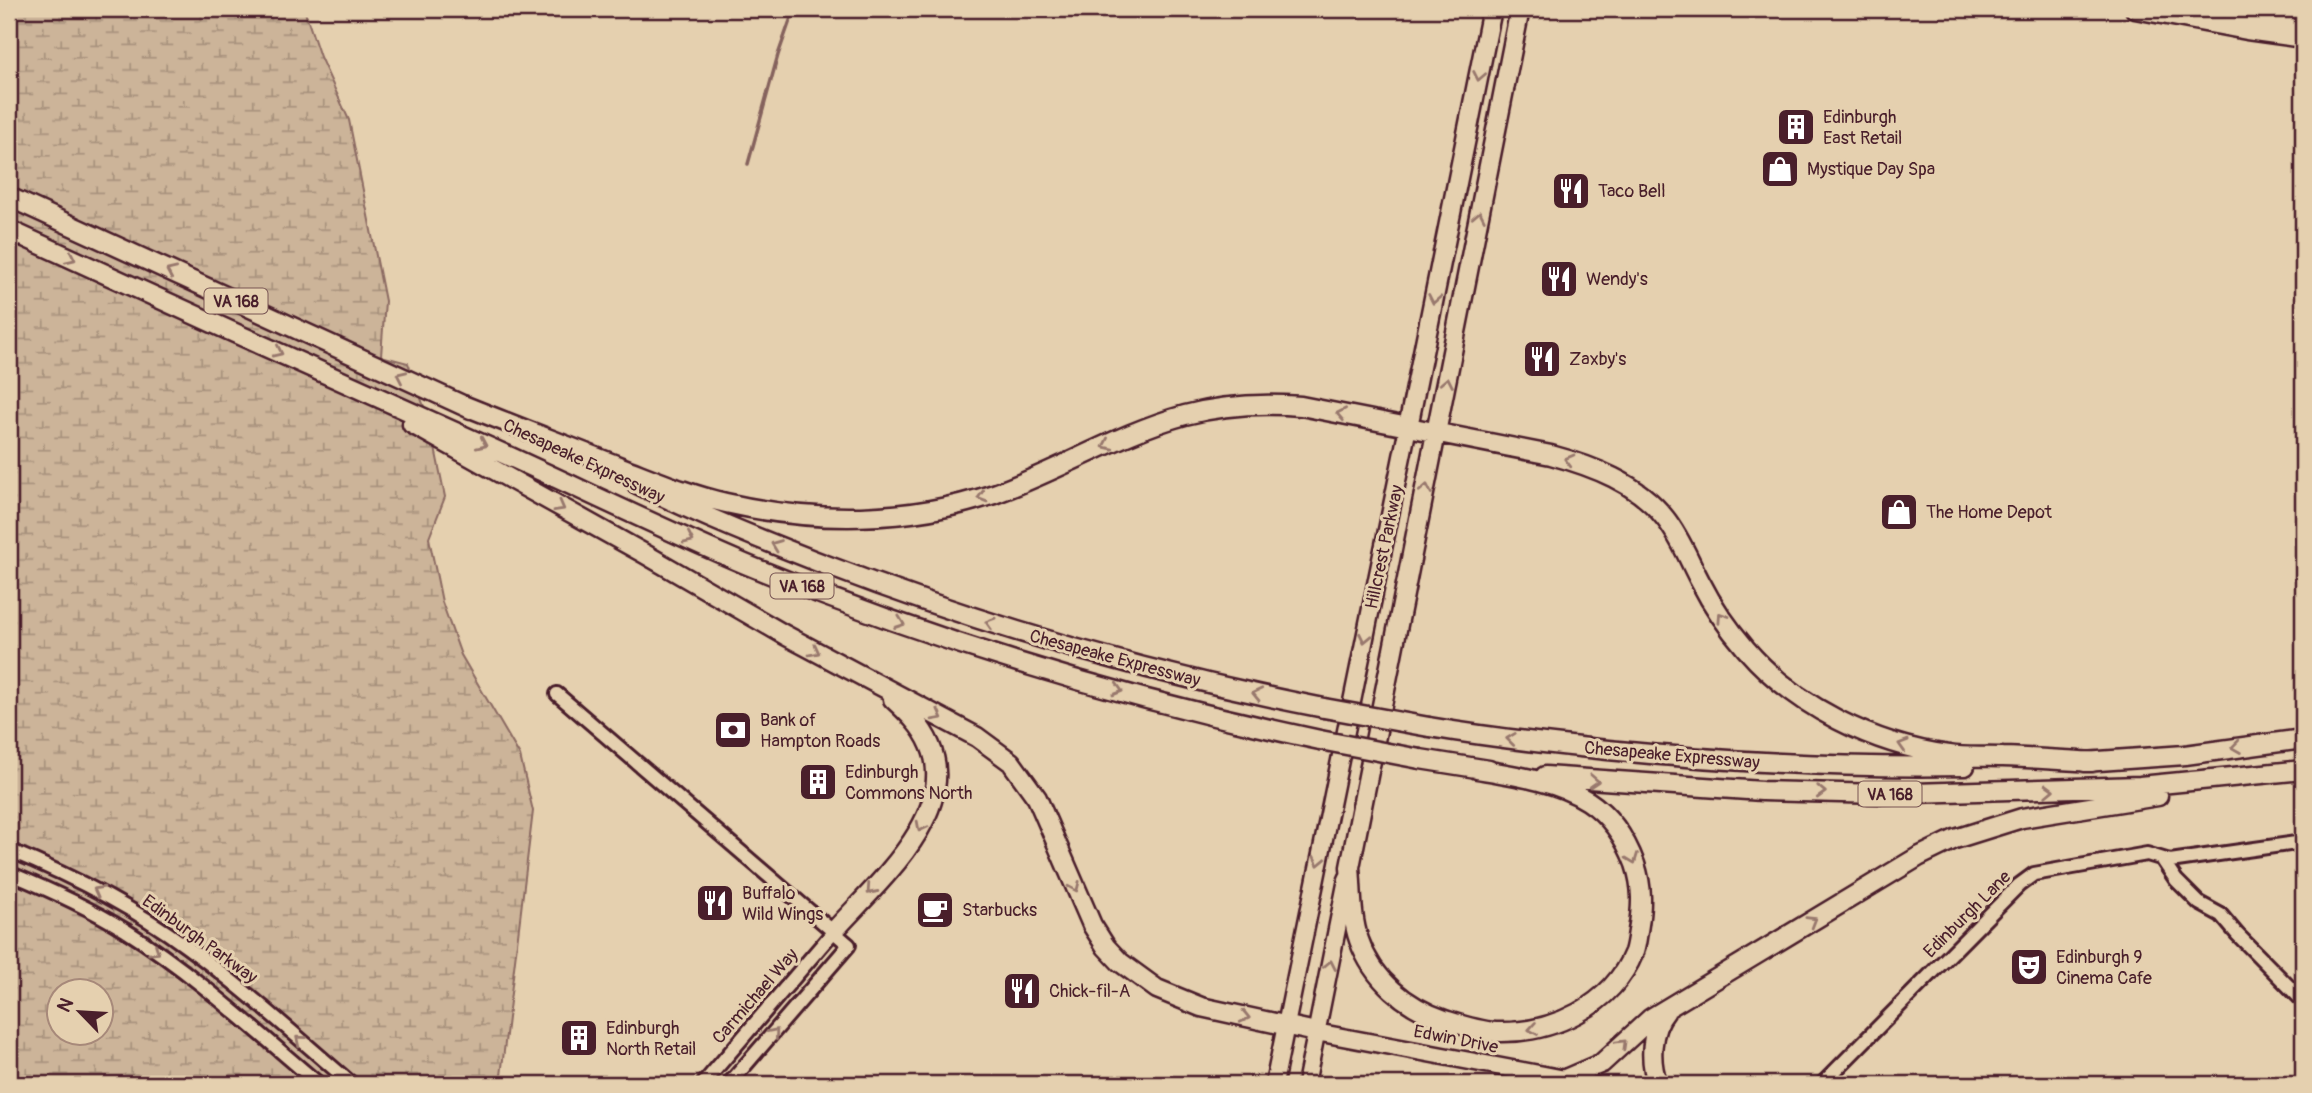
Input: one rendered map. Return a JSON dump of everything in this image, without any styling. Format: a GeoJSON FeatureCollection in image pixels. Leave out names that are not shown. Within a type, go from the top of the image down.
{"type":"FeatureCollection","features":[{"type":"Feature","properties":{"kind":"highway","name":"Hillcrest Parkway"},"geometry":{"type":"LineString","coordinates":[[1408,427],[1492,9]]}},
{"type":"Feature","properties":{"kind":"highway","name":"Hillcrest Parkway"},"geometry":{"type":"LineString","coordinates":[[1350,867],[1520,9]]}},
{"type":"Feature","properties":{"kind":"highway"},"geometry":{"type":"LineString","coordinates":[[2135,9],[2303,38]]}},
{"type":"Feature","properties":{"kind":"highway"},"geometry":{"type":"LineString","coordinates":[[2230,9],[2291,23],[2303,29]]}},
{"type":"Feature","properties":{"kind":"highway","name":"Chesapeake Expressway"},"geometry":{"type":"LineString","coordinates":[[9,197],[685,508],[890,589],[980,620],[1074,649],[1173,675],[1324,708],[1537,743],[1784,764],[1917,767],[2093,762],[2185,755],[2303,739]]}},
{"type":"Feature","properties":{"kind":"highway","name":"Chesapeake Expressway"},"geometry":{"type":"LineString","coordinates":[[9,230],[697,543],[830,598],[1042,669],[1255,727],[1477,769],[1581,780],[1762,791],[1882,794],[2140,786],[2298,771]]}},
{"type":"Feature","properties":{"kind":"highway"},"geometry":{"type":"LineString","coordinates":[[308,366],[785,635],[977,737],[1011,762],[1037,798],[1092,925],[1106,947],[1120,962],[1157,989],[1178,999],[1201,1007],[1316,1032]]}},
{"type":"Feature","properties":{"kind":"highway"},"geometry":{"type":"LineString","coordinates":[[463,405],[662,483],[724,503],[821,517],[899,514],[957,504],[1017,485],[1136,432],[1170,420],[1227,407],[1265,404],[1301,406],[1580,463],[1633,489],[1658,510],[1684,547],[1724,622],[1746,649],[1792,691],[1835,718],[1880,738],[1951,755],[2093,762]]}},
{"type":"Feature","properties":{"kind":"highway"},"geometry":{"type":"LineString","coordinates":[[834,931],[914,841],[930,809],[936,773],[930,745],[914,718],[878,684]]}},
{"type":"Feature","properties":{"kind":"highway"},"geometry":{"type":"LineString","coordinates":[[1350,867],[1358,939],[1384,983],[1408,1003],[1436,1017],[1494,1032],[1518,1032],[1552,1026],[1587,1009],[1616,982],[1634,951],[1643,905],[1641,881],[1631,854],[1622,835],[1589,801],[1541,780],[1477,769]]}},
{"type":"Feature","properties":{"kind":"highway"},"geometry":{"type":"LineString","coordinates":[[1565,1079],[1602,1063],[1651,1018],[1672,1005],[1918,857],[1955,839],[2022,818],[2140,798],[2217,790],[2298,771]]}},
{"type":"Feature","properties":{"kind":"highway"},"geometry":{"type":"LineString","coordinates":[[1658,1084],[1653,1065],[1653,1045],[1661,1018],[1672,1005]]}},
{"type":"Feature","properties":{"kind":"main road","name":"Hillcrest Parkway"},"geometry":{"type":"LineString","coordinates":[[1274,1084],[1408,427]]}},
{"type":"Feature","properties":{"kind":"main road","name":"Hillcrest Parkway"},"geometry":{"type":"LineString","coordinates":[[1306,1084],[1350,867]]}},
{"type":"Feature","properties":{"kind":"main road","name":"Edwin Drive"},"geometry":{"type":"LineString","coordinates":[[1316,1032],[1565,1079]]}},
{"type":"Feature","properties":{"kind":"street"},"geometry":{"type":"LineString","coordinates":[[556,694],[849,946],[729,1084]]}},
{"type":"Feature","properties":{"kind":"street","name":"Edinburgh Lane"},"geometry":{"type":"LineString","coordinates":[[1822,1084],[2026,879],[2045,871],[2135,856],[2147,855],[2177,860],[2303,842]]}},
{"type":"Feature","properties":{"kind":"street","name":"Edinburgh Parkway"},"geometry":{"type":"LineString","coordinates":[[9,850],[100,891],[171,936],[225,977],[352,1084]]}},
{"type":"Feature","properties":{"kind":"street"},"geometry":{"type":"LineString","coordinates":[[2162,859],[2176,880],[2199,903],[2221,915],[2303,1001]]}},
{"type":"Feature","properties":{"kind":"street","name":"Edinburgh Parkway"},"geometry":{"type":"LineString","coordinates":[[9,873],[86,909],[156,951],[199,983],[319,1084]]}},
{"type":"Feature","properties":{"kind":"street","name":"Carmichael Way"},"geometry":{"type":"LineString","coordinates":[[703,1084],[834,931]]}},
{"type":"Feature","properties":{"kind":"street","name":"Edwin Drive"},"geometry":{"type":"LineString","coordinates":[[1565,1079],[1589,1084]]}},
{"type":"Feature","properties":{"kind":"green space"},"geometry":{"type":"Polygon","coordinates":[[[9,9],[304,9],[320,57],[349,120],[385,301],[381,356],[408,363],[430,423],[445,497],[429,538],[442,602],[461,655],[520,756],[533,811],[500,1084],[9,1084],[9,9]]]}},
{"type":"Feature","properties":{"kind":"waterway"},"geometry":{"type":"LineString","coordinates":[[748,164],[778,55],[794,9]]}},
{"type":"Feature","properties":{"kind":"place","name":"Edinburgh East Retail"},"geometry":{"type":"Point","coordinates":[1796,127]}},
{"type":"Feature","properties":{"kind":"place","name":"Mystique Day Spa"},"geometry":{"type":"Point","coordinates":[1780,169]}},
{"type":"Feature","properties":{"kind":"place","name":"Taco Bell"},"geometry":{"type":"Point","coordinates":[1571,191]}},
{"type":"Feature","properties":{"kind":"place","name":"Wendy's"},"geometry":{"type":"Point","coordinates":[1559,279]}},
{"type":"Feature","properties":{"kind":"place","name":"Zaxby's"},"geometry":{"type":"Point","coordinates":[1542,359]}},
{"type":"Feature","properties":{"kind":"place","name":"The Home Depot"},"geometry":{"type":"Point","coordinates":[1899,512]}},
{"type":"Feature","properties":{"kind":"place","name":"Bank of Hampton Roads"},"geometry":{"type":"Point","coordinates":[733,730]}},
{"type":"Feature","properties":{"kind":"place","name":"Edinburgh Commons North"},"geometry":{"type":"Point","coordinates":[818,782]}},
{"type":"Feature","properties":{"kind":"place","name":"Buffalo Wild Wings"},"geometry":{"type":"Point","coordinates":[715,903]}},
{"type":"Feature","properties":{"kind":"place","name":"Starbucks"},"geometry":{"type":"Point","coordinates":[935,910]}},
{"type":"Feature","properties":{"kind":"place","name":"Edinburgh 9 Cinema Cafe"},"geometry":{"type":"Point","coordinates":[2029,967]}},
{"type":"Feature","properties":{"kind":"place","name":"Chick-fil-A"},"geometry":{"type":"Point","coordinates":[1022,991]}},
{"type":"Feature","properties":{"kind":"place","name":"Edinburgh North Retail"},"geometry":{"type":"Point","coordinates":[579,1038]}}]}
